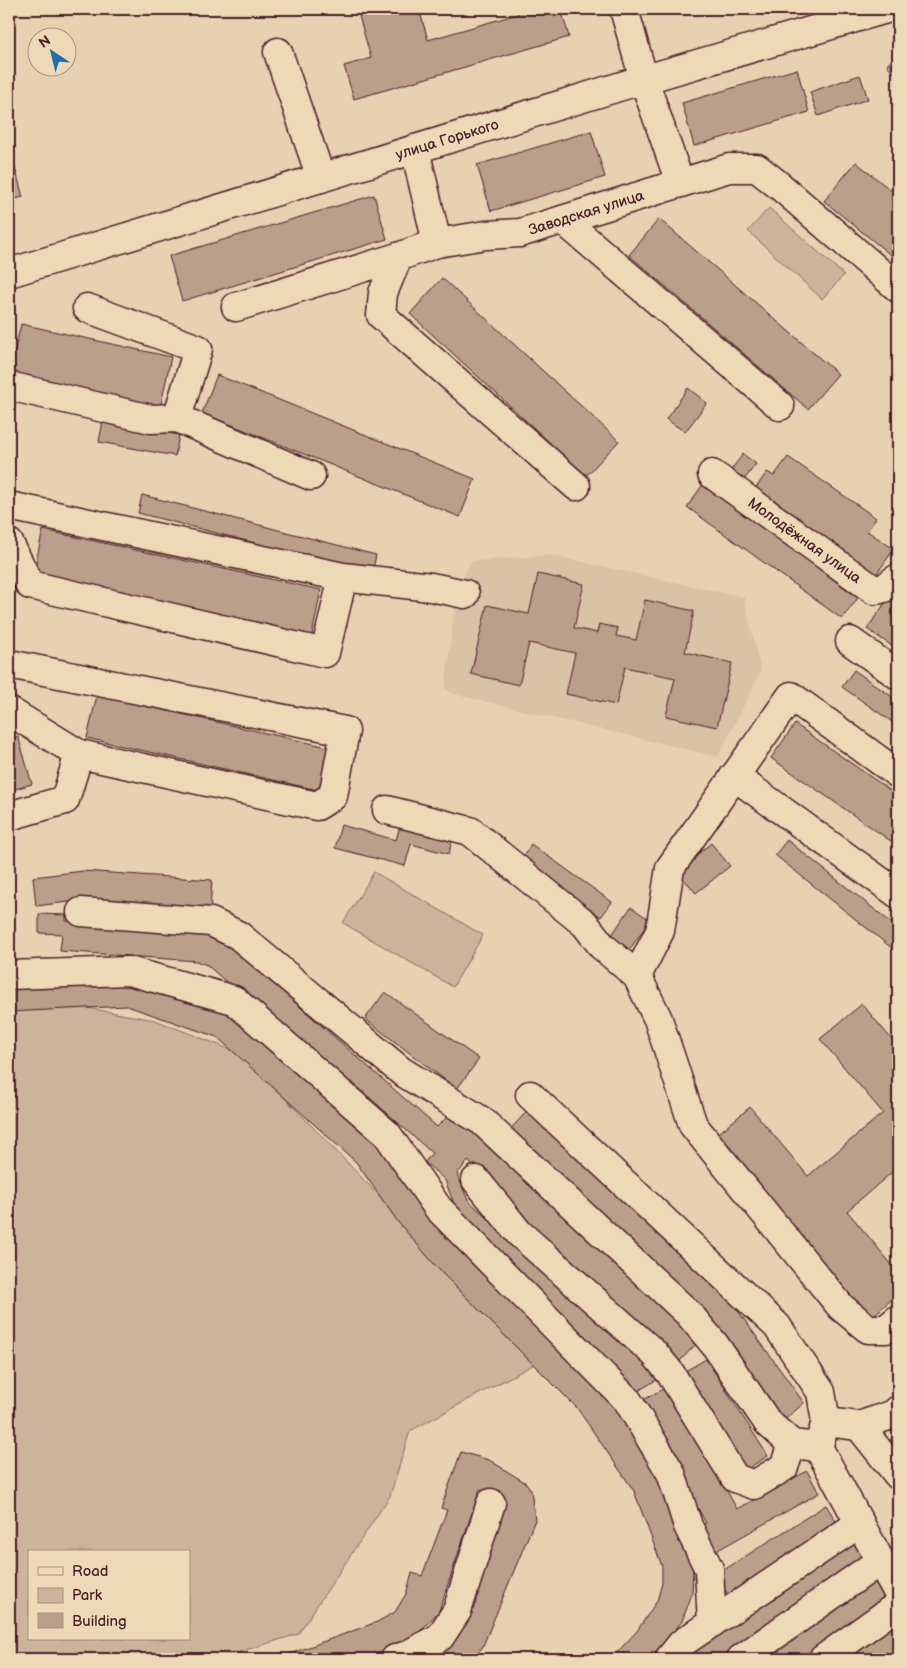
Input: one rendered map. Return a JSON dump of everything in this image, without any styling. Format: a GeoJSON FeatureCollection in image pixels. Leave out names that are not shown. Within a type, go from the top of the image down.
{"type":"FeatureCollection","features":[{"type":"Feature","properties":{"kind":"street"},"geometry":{"type":"LineString","coordinates":[[624,9],[644,80],[680,183]]}},
{"type":"Feature","properties":{"kind":"street","name":"улица Горького"},"geometry":{"type":"LineString","coordinates":[[9,273],[644,80],[886,9]]}},
{"type":"Feature","properties":{"kind":"street"},"geometry":{"type":"LineString","coordinates":[[278,52],[321,178]]}},
{"type":"Feature","properties":{"kind":"street"},"geometry":{"type":"LineString","coordinates":[[415,149],[437,243]]}},
{"type":"Feature","properties":{"kind":"street","name":"Заводская улица"},"geometry":{"type":"LineString","coordinates":[[236,307],[398,257],[437,243],[486,235],[520,233],[730,168],[756,168],[781,187],[898,288]]}},
{"type":"Feature","properties":{"kind":"street"},"geometry":{"type":"LineString","coordinates":[[563,220],[780,406]]}},
{"type":"Feature","properties":{"kind":"street"},"geometry":{"type":"LineString","coordinates":[[398,257],[383,292],[381,315],[576,486]]}},
{"type":"Feature","properties":{"kind":"street"},"geometry":{"type":"LineString","coordinates":[[87,308],[198,349],[177,418]]}},
{"type":"Feature","properties":{"kind":"street"},"geometry":{"type":"LineString","coordinates":[[9,386],[151,419],[177,418],[311,476]]}},
{"type":"Feature","properties":{"kind":"street","name":"Молодёжная улица"},"geometry":{"type":"LineString","coordinates":[[712,474],[874,590],[882,590],[898,578]]}},
{"type":"Feature","properties":{"kind":"street"},"geometry":{"type":"LineString","coordinates":[[9,506],[343,577],[431,587],[465,594]]}},
{"type":"Feature","properties":{"kind":"street"},"geometry":{"type":"LineString","coordinates":[[9,543],[30,585],[325,653],[343,577]]}},
{"type":"Feature","properties":{"kind":"street"},"geometry":{"type":"LineString","coordinates":[[850,641],[898,675]]}},
{"type":"Feature","properties":{"kind":"street"},"geometry":{"type":"LineString","coordinates":[[9,664],[345,730],[333,796],[316,806],[79,754],[9,710]]}},
{"type":"Feature","properties":{"kind":"street"},"geometry":{"type":"LineString","coordinates":[[636,976],[660,932],[670,868],[791,696],[898,774]]}},
{"type":"Feature","properties":{"kind":"street"},"geometry":{"type":"LineString","coordinates":[[9,816],[65,800],[79,754]]}},
{"type":"Feature","properties":{"kind":"street"},"geometry":{"type":"LineString","coordinates":[[734,776],[898,894]]}},
{"type":"Feature","properties":{"kind":"street"},"geometry":{"type":"LineString","coordinates":[[387,810],[470,831],[585,924],[602,946],[636,976],[658,1019],[693,1125],[841,1307],[868,1329],[886,1329],[898,1319]]}},
{"type":"Feature","properties":{"kind":"street"},"geometry":{"type":"LineString","coordinates":[[81,912],[211,922],[238,936],[400,1071],[482,1121],[689,1314],[715,1345],[768,1423],[812,1437],[859,1426],[894,1414],[898,1410]]}},
{"type":"Feature","properties":{"kind":"street"},"geometry":{"type":"LineString","coordinates":[[9,975],[129,971],[234,1000],[387,1134],[438,1208],[628,1401],[671,1473],[688,1526],[709,1569],[712,1623]]}},
{"type":"Feature","properties":{"kind":"street"},"geometry":{"type":"LineString","coordinates":[[476,1180],[519,1233],[654,1354],[671,1374],[735,1478],[754,1485],[784,1467],[812,1437],[821,1392],[777,1326],[530,1095]]}},
{"type":"Feature","properties":{"kind":"street"},"geometry":{"type":"LineString","coordinates":[[859,1426],[898,1475]]}},
{"type":"Feature","properties":{"kind":"street"},"geometry":{"type":"LineString","coordinates":[[812,1437],[898,1593]]}},
{"type":"Feature","properties":{"kind":"street"},"geometry":{"type":"LineString","coordinates":[[395,1659],[440,1637],[457,1611],[491,1503]]}},
{"type":"Feature","properties":{"kind":"street"},"geometry":{"type":"LineString","coordinates":[[669,1659],[682,1643],[860,1523]]}},
{"type":"Feature","properties":{"kind":"street"},"geometry":{"type":"LineString","coordinates":[[741,1659],[880,1561]]}},
{"type":"Feature","properties":{"kind":"street"},"geometry":{"type":"LineString","coordinates":[[823,1659],[898,1605]]}},
{"type":"Feature","properties":{"kind":"shaded area"},"geometry":{"type":"Polygon","coordinates":[[[550,555],[744,597],[761,671],[718,757],[453,694],[445,689],[453,617],[462,579],[471,561],[550,555]]]}},
{"type":"Feature","properties":{"kind":"green space"},"geometry":{"type":"Polygon","coordinates":[[[769,208],[844,275],[822,299],[748,231],[769,208]]]}},
{"type":"Feature","properties":{"kind":"green space"},"geometry":{"type":"Polygon","coordinates":[[[374,872],[483,935],[453,987],[343,923],[374,872]]]}},
{"type":"Feature","properties":{"kind":"green space"},"geometry":{"type":"Polygon","coordinates":[[[9,997],[76,1006],[155,1020],[242,1054],[428,1246],[544,1359],[410,1431],[390,1496],[298,1634],[217,1659],[9,1659],[9,997]]]}},
{"type":"Feature","properties":{"kind":"building"},"geometry":{"type":"Polygon","coordinates":[[[357,9],[419,9],[428,40],[518,14],[517,9],[561,9],[569,37],[354,99],[344,66],[371,58],[357,9]]]}},
{"type":"Feature","properties":{"kind":"building"},"geometry":{"type":"Polygon","coordinates":[[[898,53],[898,77],[887,65],[898,53]]]}},
{"type":"Feature","properties":{"kind":"building"},"geometry":{"type":"Polygon","coordinates":[[[797,69],[809,112],[694,146],[682,103],[797,69]]]}},
{"type":"Feature","properties":{"kind":"building"},"geometry":{"type":"Polygon","coordinates":[[[860,75],[868,99],[818,116],[810,92],[860,75]]]}},
{"type":"Feature","properties":{"kind":"building"},"geometry":{"type":"Polygon","coordinates":[[[591,131],[605,177],[491,211],[477,165],[591,131]]]}},
{"type":"Feature","properties":{"kind":"building"},"geometry":{"type":"Polygon","coordinates":[[[9,146],[23,197],[9,201],[9,146]]]}},
{"type":"Feature","properties":{"kind":"building"},"geometry":{"type":"Polygon","coordinates":[[[856,162],[898,196],[898,261],[824,201],[856,162]]]}},
{"type":"Feature","properties":{"kind":"building"},"geometry":{"type":"Polygon","coordinates":[[[374,195],[387,239],[182,301],[169,256],[374,195]]]}},
{"type":"Feature","properties":{"kind":"building"},"geometry":{"type":"Polygon","coordinates":[[[659,219],[838,374],[808,409],[629,255],[659,219]]]}},
{"type":"Feature","properties":{"kind":"building"},"geometry":{"type":"Polygon","coordinates":[[[442,278],[619,441],[586,476],[410,314],[442,278]]]}},
{"type":"Feature","properties":{"kind":"building"},"geometry":{"type":"Polygon","coordinates":[[[21,324],[171,357],[160,409],[9,376],[21,324]]]}},
{"type":"Feature","properties":{"kind":"building"},"geometry":{"type":"Polygon","coordinates":[[[217,375],[475,479],[460,517],[202,413],[217,375]]]}},
{"type":"Feature","properties":{"kind":"building"},"geometry":{"type":"Polygon","coordinates":[[[688,388],[707,403],[685,432],[666,419],[688,388]]]}},
{"type":"Feature","properties":{"kind":"building"},"geometry":{"type":"Polygon","coordinates":[[[103,421],[179,435],[175,456],[99,442],[103,421]]]}},
{"type":"Feature","properties":{"kind":"building"},"geometry":{"type":"Polygon","coordinates":[[[743,454],[756,464],[741,484],[728,474],[743,454]]]}},
{"type":"Feature","properties":{"kind":"building"},"geometry":{"type":"Polygon","coordinates":[[[788,457],[876,518],[867,531],[894,549],[873,579],[753,492],[767,472],[774,476],[788,457]]]}},
{"type":"Feature","properties":{"kind":"building"},"geometry":{"type":"Polygon","coordinates":[[[704,483],[858,598],[842,619],[687,507],[704,483]]]}},
{"type":"Feature","properties":{"kind":"building"},"geometry":{"type":"Polygon","coordinates":[[[142,495],[376,555],[372,573],[138,513],[142,495]]]}},
{"type":"Feature","properties":{"kind":"building"},"geometry":{"type":"Polygon","coordinates":[[[43,530],[321,590],[312,635],[33,575],[43,530]]]}},
{"type":"Feature","properties":{"kind":"building"},"geometry":{"type":"Polygon","coordinates":[[[538,574],[584,584],[574,628],[597,633],[599,624],[618,628],[616,636],[636,640],[645,600],[694,611],[685,652],[732,663],[717,727],[666,716],[675,678],[625,667],[616,705],[566,694],[575,653],[529,643],[519,685],[471,674],[487,605],[529,614],[538,574]]]}},
{"type":"Feature","properties":{"kind":"building"},"geometry":{"type":"Polygon","coordinates":[[[890,596],[898,601],[898,650],[867,629],[890,596]]]}},
{"type":"Feature","properties":{"kind":"building"},"geometry":{"type":"Polygon","coordinates":[[[854,670],[898,701],[898,726],[842,687],[854,670]]]}},
{"type":"Feature","properties":{"kind":"building"},"geometry":{"type":"Polygon","coordinates":[[[97,695],[332,748],[322,791],[87,738],[97,695]]]}},
{"type":"Feature","properties":{"kind":"building"},"geometry":{"type":"Polygon","coordinates":[[[795,724],[898,796],[898,846],[771,758],[795,724]]]}},
{"type":"Feature","properties":{"kind":"building"},"geometry":{"type":"Polygon","coordinates":[[[18,736],[32,784],[9,791],[9,739],[18,736]]]}},
{"type":"Feature","properties":{"kind":"building"},"geometry":{"type":"Polygon","coordinates":[[[401,822],[453,835],[449,854],[411,844],[405,866],[335,848],[341,825],[396,840],[401,822]]]}},
{"type":"Feature","properties":{"kind":"building"},"geometry":{"type":"Polygon","coordinates":[[[787,840],[898,928],[898,953],[775,855],[787,840]]]}},
{"type":"Feature","properties":{"kind":"building"},"geometry":{"type":"Polygon","coordinates":[[[711,843],[730,866],[696,893],[677,871],[711,843]]]}},
{"type":"Feature","properties":{"kind":"building"},"geometry":{"type":"Polygon","coordinates":[[[531,844],[612,902],[601,917],[521,860],[531,844]]]}},
{"type":"Feature","properties":{"kind":"building"},"geometry":{"type":"Polygon","coordinates":[[[83,871],[212,880],[210,913],[85,900],[36,906],[33,877],[83,871]]]}},
{"type":"Feature","properties":{"kind":"building"},"geometry":{"type":"Polygon","coordinates":[[[631,907],[650,920],[626,955],[607,942],[631,907]]]}},
{"type":"Feature","properties":{"kind":"building"},"geometry":{"type":"Polygon","coordinates":[[[39,914],[66,915],[66,921],[202,929],[225,941],[437,1127],[448,1116],[473,1130],[698,1342],[677,1364],[525,1227],[504,1196],[468,1161],[457,1174],[468,1200],[661,1377],[638,1391],[447,1212],[454,1204],[445,1180],[425,1162],[432,1153],[351,1081],[346,1087],[207,965],[196,961],[60,951],[62,934],[39,933],[39,914]]]}},
{"type":"Feature","properties":{"kind":"building"},"geometry":{"type":"Polygon","coordinates":[[[131,981],[230,1012],[382,1144],[603,1392],[662,1476],[686,1541],[693,1570],[692,1594],[682,1621],[652,1659],[611,1659],[637,1631],[657,1601],[662,1583],[662,1566],[634,1491],[577,1408],[441,1272],[398,1222],[356,1162],[217,1037],[127,1006],[9,1012],[9,986],[131,981]]]}},
{"type":"Feature","properties":{"kind":"building"},"geometry":{"type":"Polygon","coordinates":[[[385,992],[479,1059],[457,1089],[365,1019],[385,992]]]}},
{"type":"Feature","properties":{"kind":"building"},"geometry":{"type":"Polygon","coordinates":[[[862,1004],[898,1047],[898,1167],[847,1211],[898,1272],[898,1294],[867,1321],[713,1138],[750,1107],[808,1176],[883,1113],[820,1039],[862,1004]]]}},
{"type":"Feature","properties":{"kind":"building"},"geometry":{"type":"Polygon","coordinates":[[[529,1109],[723,1290],[804,1403],[783,1421],[506,1134],[529,1109]]]}},
{"type":"Feature","properties":{"kind":"building"},"geometry":{"type":"Polygon","coordinates":[[[706,1359],[768,1456],[742,1472],[682,1373],[706,1359]]]}},
{"type":"Feature","properties":{"kind":"building"},"geometry":{"type":"Polygon","coordinates":[[[668,1386],[737,1509],[807,1471],[819,1493],[709,1555],[695,1528],[706,1523],[640,1402],[668,1386]]]}},
{"type":"Feature","properties":{"kind":"building"},"geometry":{"type":"Polygon","coordinates":[[[898,1433],[898,1457],[888,1442],[898,1433]]]}},
{"type":"Feature","properties":{"kind":"building"},"geometry":{"type":"Polygon","coordinates":[[[461,1452],[489,1460],[526,1483],[531,1490],[535,1520],[482,1648],[469,1659],[418,1659],[442,1650],[497,1492],[480,1489],[439,1611],[409,1643],[369,1659],[276,1659],[377,1622],[395,1612],[406,1594],[412,1573],[422,1576],[447,1510],[441,1508],[461,1452]]]}},
{"type":"Feature","properties":{"kind":"building"},"geometry":{"type":"Polygon","coordinates":[[[826,1505],[840,1528],[730,1598],[716,1575],[826,1505]]]}},
{"type":"Feature","properties":{"kind":"building"},"geometry":{"type":"Polygon","coordinates":[[[853,1536],[868,1558],[724,1659],[682,1659],[853,1536]]]}},
{"type":"Feature","properties":{"kind":"building"},"geometry":{"type":"Polygon","coordinates":[[[873,1579],[888,1600],[807,1659],[762,1659],[873,1579]]]}},
{"type":"Feature","properties":{"kind":"building"},"geometry":{"type":"Polygon","coordinates":[[[892,1623],[898,1632],[898,1659],[843,1659],[892,1623]]]}}]}
